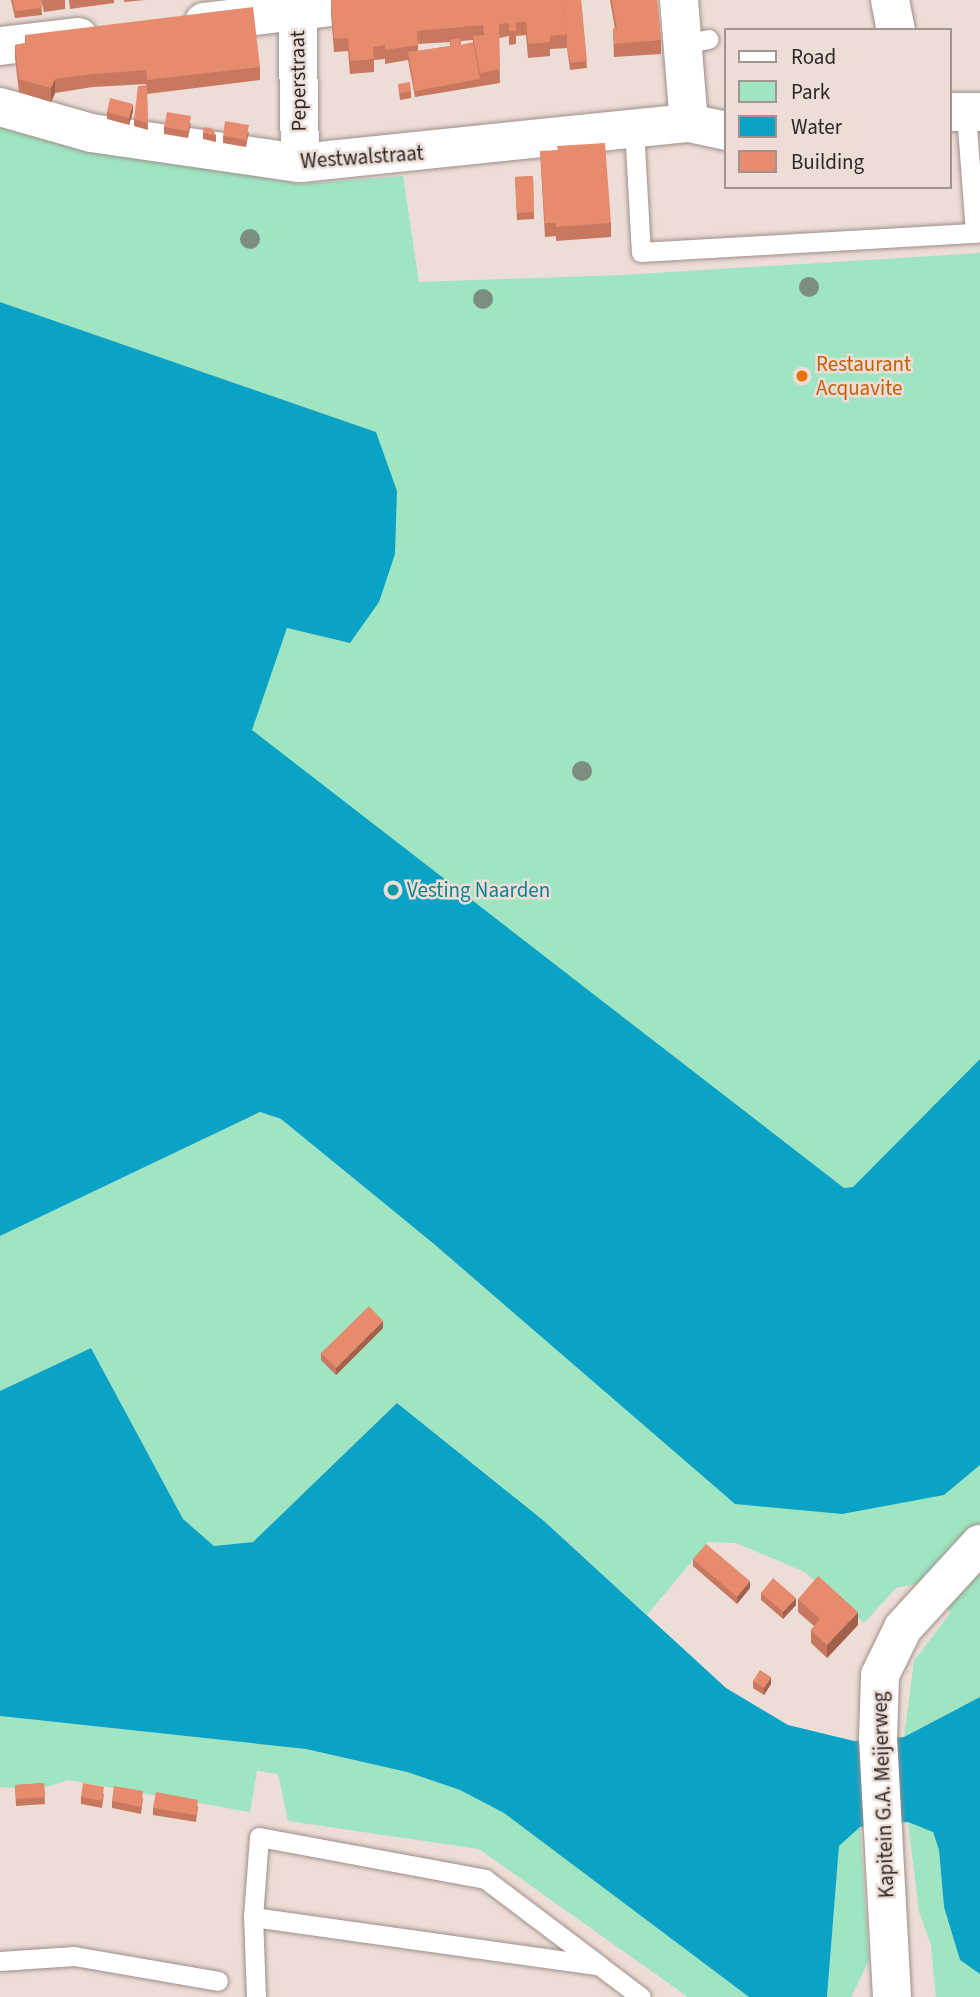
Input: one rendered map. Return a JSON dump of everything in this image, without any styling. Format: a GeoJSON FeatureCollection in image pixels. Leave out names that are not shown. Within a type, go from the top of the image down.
{"type":"FeatureCollection","features":[{"type":"Feature","properties":{"kind":"street"},"geometry":{"type":"LineString","coordinates":[[162,27],[297,6],[392,0]]}},
{"type":"Feature","properties":{"kind":"street"},"geometry":{"type":"LineString","coordinates":[[678,0],[696,42],[689,123]]}},
{"type":"Feature","properties":{"kind":"street"},"geometry":{"type":"LineString","coordinates":[[890,0],[896,28]]}},
{"type":"Feature","properties":{"kind":"street","name":"Peperstraat"},"geometry":{"type":"LineString","coordinates":[[297,6],[300,163]]}},
{"type":"Feature","properties":{"kind":"street"},"geometry":{"type":"LineString","coordinates":[[0,46],[108,33]]}},
{"type":"Feature","properties":{"kind":"street","name":"Westwalstraat"},"geometry":{"type":"LineString","coordinates":[[0,107],[92,133],[300,163],[402,156],[689,123],[724,131]]}},
{"type":"Feature","properties":{"kind":"street","name":"Kapitein G.A. Meijerweg"},"geometry":{"type":"LineString","coordinates":[[892,1997],[878,1739],[880,1675],[889,1649],[903,1628],[980,1544]]}},
{"type":"Feature","properties":{"kind":"lane"},"geometry":{"type":"LineString","coordinates":[[634,128],[641,252],[975,233],[965,112]]}},
{"type":"Feature","properties":{"kind":"lane"},"geometry":{"type":"LineString","coordinates":[[256,1997],[253,1917],[259,1837],[485,1880],[641,1997]]}},
{"type":"Feature","properties":{"kind":"lane"},"geometry":{"type":"LineString","coordinates":[[253,1917],[600,1966]]}},
{"type":"Feature","properties":{"kind":"lane"},"geometry":{"type":"LineString","coordinates":[[0,1961],[74,1955],[218,1981]]}},
{"type":"Feature","properties":{"kind":"green space"},"geometry":{"type":"Polygon","coordinates":[[[0,119],[102,149],[300,184],[403,176],[419,282],[622,275],[980,253],[980,1059],[853,1187],[844,1188],[251,730],[287,628],[350,643],[376,432],[0,302],[0,119]]]}},
{"type":"Feature","properties":{"kind":"green space"},"geometry":{"type":"Polygon","coordinates":[[[260,1112],[281,1119],[434,1244],[735,1504],[944,1495],[980,1465],[980,1697],[904,1737],[914,1661],[951,1612],[916,1584],[896,1588],[864,1623],[805,1572],[736,1543],[708,1542],[647,1615],[544,1521],[397,1403],[253,1542],[214,1546],[183,1519],[91,1348],[0,1391],[0,1236],[260,1112]]]}},
{"type":"Feature","properties":{"kind":"green space"},"geometry":{"type":"Polygon","coordinates":[[[0,1716],[306,1749],[407,1772],[460,1790],[504,1813],[749,1997],[688,1997],[479,1849],[288,1821],[278,1774],[257,1771],[250,1812],[68,1780],[38,1790],[0,1787],[0,1716]]]}},
{"type":"Feature","properties":{"kind":"green space"},"geometry":{"type":"Polygon","coordinates":[[[908,1822],[933,1832],[939,1850],[944,1907],[960,1960],[980,1974],[980,1997],[936,1997],[931,1945],[919,1912],[908,1822]]]}},
{"type":"Feature","properties":{"kind":"green space"},"geometry":{"type":"Polygon","coordinates":[[[860,1827],[869,1960],[851,1997],[827,1997],[839,1846],[860,1827]]]}},
{"type":"Feature","properties":{"kind":"water"},"geometry":{"type":"Polygon","coordinates":[[[0,302],[376,432],[397,491],[395,554],[379,602],[350,643],[287,628],[252,730],[844,1188],[853,1187],[980,1059],[980,1465],[944,1495],[842,1514],[735,1504],[434,1244],[281,1119],[260,1112],[0,1236],[0,302]]]}},
{"type":"Feature","properties":{"kind":"water"},"geometry":{"type":"Polygon","coordinates":[[[91,1348],[183,1519],[214,1546],[253,1542],[397,1403],[544,1521],[726,1688],[788,1725],[854,1741],[904,1737],[980,1697],[980,1974],[960,1960],[944,1907],[939,1850],[933,1832],[908,1822],[860,1827],[839,1846],[827,1997],[749,1997],[504,1813],[460,1790],[407,1772],[306,1749],[0,1716],[0,1391],[91,1348]]]}},
{"type":"Feature","properties":{"kind":"building"},"geometry":{"type":"Polygon","coordinates":[[[13,0],[41,0],[42,8],[15,11],[13,0]]]}},
{"type":"Feature","properties":{"kind":"building"},"geometry":{"type":"Polygon","coordinates":[[[331,0],[562,0],[567,34],[550,36],[550,42],[528,44],[526,22],[516,22],[516,31],[509,31],[509,23],[499,24],[500,69],[480,73],[473,36],[484,35],[483,25],[417,31],[418,45],[385,50],[385,45],[373,47],[374,59],[350,61],[348,38],[334,39],[331,0]]]}},
{"type":"Feature","properties":{"kind":"building"},"geometry":{"type":"Polygon","coordinates":[[[562,0],[581,0],[587,61],[570,63],[562,0]]]}},
{"type":"Feature","properties":{"kind":"building"},"geometry":{"type":"Polygon","coordinates":[[[612,0],[657,0],[661,40],[614,44],[613,28],[617,29],[612,0]]]}},
{"type":"Feature","properties":{"kind":"building"},"geometry":{"type":"Polygon","coordinates":[[[253,7],[260,67],[147,80],[146,70],[93,74],[55,79],[51,88],[19,79],[15,45],[26,43],[25,35],[253,7]]]}},
{"type":"Feature","properties":{"kind":"building"},"geometry":{"type":"Polygon","coordinates":[[[460,38],[461,45],[473,42],[480,79],[415,91],[408,52],[451,46],[450,40],[460,38]]]}},
{"type":"Feature","properties":{"kind":"building"},"geometry":{"type":"Polygon","coordinates":[[[410,82],[411,91],[400,93],[398,84],[410,82]]]}},
{"type":"Feature","properties":{"kind":"building"},"geometry":{"type":"Polygon","coordinates":[[[147,85],[148,123],[134,119],[138,86],[147,85]]]}},
{"type":"Feature","properties":{"kind":"building"},"geometry":{"type":"Polygon","coordinates":[[[110,98],[133,104],[129,118],[107,112],[110,98]]]}},
{"type":"Feature","properties":{"kind":"building"},"geometry":{"type":"Polygon","coordinates":[[[167,112],[191,116],[188,131],[164,127],[167,112]]]}},
{"type":"Feature","properties":{"kind":"building"},"geometry":{"type":"Polygon","coordinates":[[[225,121],[249,125],[246,140],[223,136],[225,121]]]}},
{"type":"Feature","properties":{"kind":"building"},"geometry":{"type":"Polygon","coordinates":[[[204,127],[213,129],[216,135],[203,132],[204,127]]]}},
{"type":"Feature","properties":{"kind":"building"},"geometry":{"type":"Polygon","coordinates":[[[605,143],[611,223],[556,227],[556,223],[545,223],[540,151],[558,150],[557,146],[605,143]]]}},
{"type":"Feature","properties":{"kind":"building"},"geometry":{"type":"Polygon","coordinates":[[[533,176],[534,212],[517,213],[515,177],[533,176]]]}},
{"type":"Feature","properties":{"kind":"building"},"geometry":{"type":"Polygon","coordinates":[[[369,1306],[383,1321],[336,1368],[321,1353],[369,1306]]]}},
{"type":"Feature","properties":{"kind":"building"},"geometry":{"type":"Polygon","coordinates":[[[706,1544],[750,1581],[737,1597],[693,1559],[706,1544]]]}},
{"type":"Feature","properties":{"kind":"building"},"geometry":{"type":"Polygon","coordinates":[[[818,1576],[858,1612],[827,1645],[811,1630],[820,1619],[798,1599],[818,1576]]]}},
{"type":"Feature","properties":{"kind":"building"},"geometry":{"type":"Polygon","coordinates":[[[773,1578],[796,1598],[783,1612],[761,1593],[773,1578]]]}},
{"type":"Feature","properties":{"kind":"building"},"geometry":{"type":"Polygon","coordinates":[[[760,1670],[771,1677],[764,1688],[753,1681],[760,1670]]]}},
{"type":"Feature","properties":{"kind":"building"},"geometry":{"type":"Polygon","coordinates":[[[44,1783],[45,1797],[16,1799],[15,1785],[44,1783]]]}},
{"type":"Feature","properties":{"kind":"building"},"geometry":{"type":"Polygon","coordinates":[[[83,1783],[104,1787],[102,1801],[81,1797],[83,1783]]]}},
{"type":"Feature","properties":{"kind":"building"},"geometry":{"type":"Polygon","coordinates":[[[114,1786],[143,1791],[141,1807],[112,1801],[114,1786]]]}},
{"type":"Feature","properties":{"kind":"building"},"geometry":{"type":"Polygon","coordinates":[[[156,1792],[198,1800],[196,1815],[153,1808],[156,1792]]]}},
{"type":"Feature","properties":{"kind":"place","name":"Restaurant Acquavite"},"geometry":{"type":"Point","coordinates":[802,376]}},
{"type":"Feature","properties":{"kind":"place","name":"Vesting Naarden"},"geometry":{"type":"Point","coordinates":[393,890]}}]}
